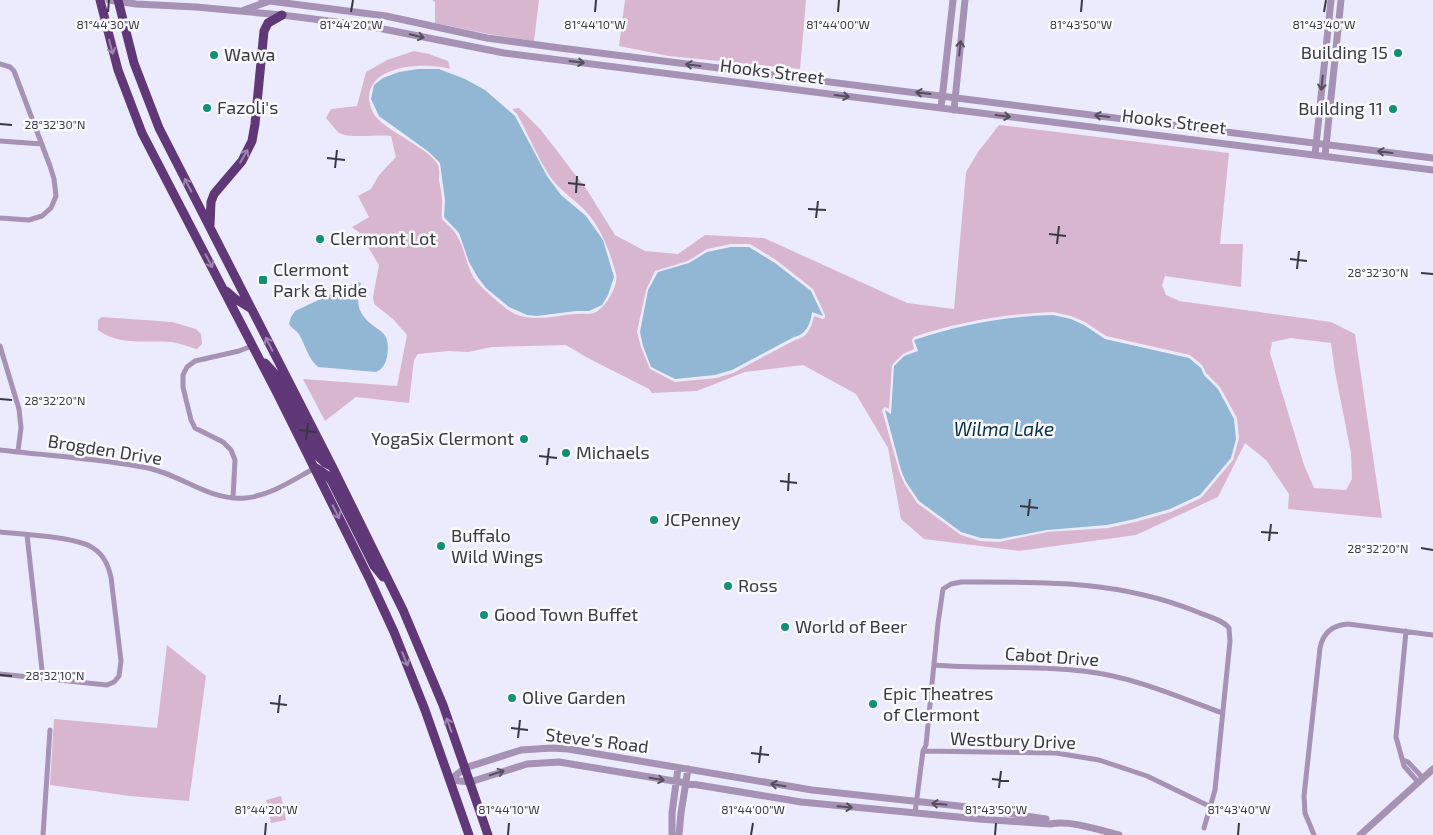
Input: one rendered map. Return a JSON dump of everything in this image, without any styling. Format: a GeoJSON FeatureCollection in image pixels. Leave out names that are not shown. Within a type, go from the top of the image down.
{"type":"FeatureCollection","features":[{"type":"Feature","properties":{"kind":"highway"},"geometry":{"type":"LineString","coordinates":[[100,0],[116,64],[142,133],[315,468],[394,632],[425,710],[469,835]]}},
{"type":"Feature","properties":{"kind":"highway"},"geometry":{"type":"LineString","coordinates":[[115,1],[139,80],[159,128],[332,466],[421,649],[488,835]]}},
{"type":"Feature","properties":{"kind":"highway"},"geometry":{"type":"LineString","coordinates":[[210,228],[209,211],[214,194],[242,161],[252,141],[266,26],[271,20],[282,15]]}},
{"type":"Feature","properties":{"kind":"highway"},"geometry":{"type":"LineString","coordinates":[[223,289],[251,308]]}},
{"type":"Feature","properties":{"kind":"highway"},"geometry":{"type":"LineString","coordinates":[[253,348],[277,376],[318,456],[325,463],[332,466]]}},
{"type":"Feature","properties":{"kind":"highway"},"geometry":{"type":"LineString","coordinates":[[315,468],[328,476],[332,482],[374,566],[396,595]]}},
{"type":"Feature","properties":{"kind":"street"},"geometry":{"type":"LineString","coordinates":[[941,108],[953,0]]}},
{"type":"Feature","properties":{"kind":"street"},"geometry":{"type":"LineString","coordinates":[[954,110],[965,0]]}},
{"type":"Feature","properties":{"kind":"street"},"geometry":{"type":"LineString","coordinates":[[1315,155],[1331,0]]}},
{"type":"Feature","properties":{"kind":"street"},"geometry":{"type":"LineString","coordinates":[[1325,156],[1341,0]]}},
{"type":"Feature","properties":{"kind":"street","name":"Hooks Street"},"geometry":{"type":"LineString","coordinates":[[115,1],[282,15],[368,26],[504,53],[1433,170]]}},
{"type":"Feature","properties":{"kind":"street"},"geometry":{"type":"LineString","coordinates":[[233,11],[245,10],[265,1],[282,15]]}},
{"type":"Feature","properties":{"kind":"street","name":"Hooks Street"},"geometry":{"type":"LineString","coordinates":[[265,1],[386,16],[487,38],[1433,158]]}},
{"type":"Feature","properties":{"kind":"street"},"geometry":{"type":"LineString","coordinates":[[1326,50],[1336,51]]}},
{"type":"Feature","properties":{"kind":"street"},"geometry":{"type":"LineString","coordinates":[[0,64],[10,67],[14,71],[42,144],[54,179],[56,192],[55,202],[42,216],[29,220],[0,218]]}},
{"type":"Feature","properties":{"kind":"street"},"geometry":{"type":"LineString","coordinates":[[732,82],[734,70]]}},
{"type":"Feature","properties":{"kind":"street"},"geometry":{"type":"LineString","coordinates":[[1166,137],[1167,125]]}},
{"type":"Feature","properties":{"kind":"street"},"geometry":{"type":"LineString","coordinates":[[0,141],[42,144]]}},
{"type":"Feature","properties":{"kind":"street"},"geometry":{"type":"LineString","coordinates":[[0,346],[19,409],[21,428],[18,451]]}},
{"type":"Feature","properties":{"kind":"street"},"geometry":{"type":"LineString","coordinates":[[233,498],[235,460],[231,450],[223,442],[195,428],[191,420],[183,386],[183,375],[187,368],[195,361],[253,348]]}},
{"type":"Feature","properties":{"kind":"street","name":"Brogden Drive"},"geometry":{"type":"LineString","coordinates":[[0,450],[146,468],[172,475],[211,494],[233,498],[254,497],[264,494],[315,468]]}},
{"type":"Feature","properties":{"kind":"street"},"geometry":{"type":"LineString","coordinates":[[0,532],[80,542],[87,544],[99,553],[108,566],[111,577],[122,661],[119,676],[110,685],[0,674]]}},
{"type":"Feature","properties":{"kind":"street"},"geometry":{"type":"LineString","coordinates":[[27,535],[43,679]]}},
{"type":"Feature","properties":{"kind":"street"},"geometry":{"type":"LineString","coordinates":[[915,813],[923,751],[926,745],[943,589],[951,584],[961,582],[1044,582],[1127,590],[1177,604],[1227,625],[1231,632],[1215,790],[1204,828]]}},
{"type":"Feature","properties":{"kind":"street"},"geometry":{"type":"LineString","coordinates":[[1314,835],[1305,813],[1304,802],[1322,640],[1329,631],[1336,626],[1344,624],[1433,635]]}},
{"type":"Feature","properties":{"kind":"street"},"geometry":{"type":"LineString","coordinates":[[1406,632],[1396,733],[1397,745],[1403,760],[1408,762],[1421,780]]}},
{"type":"Feature","properties":{"kind":"street","name":"Cabot Drive"},"geometry":{"type":"LineString","coordinates":[[934,665],[1085,671],[1118,677],[1150,686],[1222,713]]}},
{"type":"Feature","properties":{"kind":"street"},"geometry":{"type":"LineString","coordinates":[[43,835],[50,730]]}},
{"type":"Feature","properties":{"kind":"street","name":"Steve's Road"},"geometry":{"type":"LineString","coordinates":[[450,780],[465,768],[521,750],[568,749],[812,790],[959,806],[1051,820],[1056,823]]}},
{"type":"Feature","properties":{"kind":"street","name":"Westbury Drive"},"geometry":{"type":"LineString","coordinates":[[923,751],[1056,752],[1099,760],[1147,776],[1211,806]]}},
{"type":"Feature","properties":{"kind":"street","name":"Steve's Road"},"geometry":{"type":"LineString","coordinates":[[450,780],[470,782],[520,766],[546,762],[566,763],[801,802],[979,819],[1078,825],[1119,835]]}},
{"type":"Feature","properties":{"kind":"street"},"geometry":{"type":"LineString","coordinates":[[672,835],[672,813],[678,768]]}},
{"type":"Feature","properties":{"kind":"street"},"geometry":{"type":"LineString","coordinates":[[679,835],[680,812],[688,769]]}},
{"type":"Feature","properties":{"kind":"street"},"geometry":{"type":"LineString","coordinates":[[1360,835],[1433,769]]}},
{"type":"Feature","properties":{"kind":"shaded area"},"geometry":{"type":"Polygon","coordinates":[[[432,0],[539,0],[534,41],[435,23],[435,2],[432,0]]]}},
{"type":"Feature","properties":{"kind":"shaded area"},"geometry":{"type":"Polygon","coordinates":[[[625,0],[806,0],[800,69],[669,56],[619,46],[625,0]]]}},
{"type":"Feature","properties":{"kind":"shaded area"},"geometry":{"type":"Polygon","coordinates":[[[414,51],[448,61],[450,69],[415,66],[389,72],[379,78],[372,86],[369,97],[371,108],[375,116],[383,123],[427,153],[438,165],[442,197],[442,219],[456,233],[471,273],[477,282],[507,309],[515,314],[532,318],[596,312],[604,306],[614,290],[616,274],[606,243],[594,222],[549,175],[517,114],[512,109],[519,108],[541,130],[587,190],[615,235],[645,251],[678,254],[705,235],[764,238],[907,303],[954,309],[966,172],[978,152],[999,125],[1229,153],[1220,244],[1243,244],[1241,287],[1165,276],[1162,285],[1166,295],[1179,301],[1331,322],[1355,334],[1382,518],[1288,509],[1289,494],[1266,460],[1245,443],[1218,497],[1136,535],[1019,551],[924,539],[901,519],[888,448],[856,394],[803,365],[745,372],[697,391],[652,393],[649,389],[566,345],[492,347],[468,352],[449,351],[418,354],[414,360],[409,403],[356,397],[325,421],[303,379],[397,386],[407,335],[393,319],[374,304],[373,297],[379,265],[365,242],[365,237],[352,227],[369,217],[358,196],[371,189],[379,175],[396,157],[391,136],[344,135],[339,133],[326,118],[331,109],[357,106],[366,72],[387,60],[414,51]],[[731,244],[707,249],[688,261],[655,271],[646,290],[637,332],[650,369],[675,382],[716,378],[733,373],[803,337],[810,328],[814,316],[825,318],[813,289],[776,260],[750,244],[731,244]],[[1053,312],[965,323],[914,337],[912,340],[914,349],[903,354],[892,365],[889,409],[885,407],[882,410],[899,471],[904,483],[917,503],[961,535],[980,541],[999,542],[1047,532],[1108,528],[1171,512],[1201,498],[1233,460],[1239,438],[1237,418],[1220,387],[1206,373],[1202,365],[1190,355],[1106,336],[1085,322],[1071,316],[1053,312]],[[1291,338],[1272,342],[1270,353],[1304,465],[1314,488],[1346,490],[1352,479],[1351,453],[1331,343],[1291,338]]]}},
{"type":"Feature","properties":{"kind":"shaded area"},"geometry":{"type":"Polygon","coordinates":[[[102,317],[172,322],[196,329],[201,334],[202,344],[197,349],[171,342],[133,341],[114,338],[98,330],[98,320],[102,317]]]}},
{"type":"Feature","properties":{"kind":"shaded area"},"geometry":{"type":"Polygon","coordinates":[[[167,645],[206,676],[189,801],[130,796],[50,785],[54,719],[157,728],[167,645]]]}},
{"type":"Feature","properties":{"kind":"shaded area"},"geometry":{"type":"Polygon","coordinates":[[[281,796],[286,820],[271,823],[266,800],[281,796]]]}},
{"type":"Feature","properties":{"kind":"water"},"geometry":{"type":"Polygon","coordinates":[[[418,69],[439,69],[465,79],[485,90],[515,116],[547,176],[561,195],[586,216],[603,240],[614,277],[608,295],[602,305],[589,311],[537,316],[527,315],[509,307],[486,288],[469,262],[459,233],[444,217],[445,200],[440,163],[429,152],[379,116],[371,99],[374,85],[383,78],[399,72],[418,69]]]}},
{"type":"Feature","properties":{"kind":"water"},"geometry":{"type":"Polygon","coordinates":[[[731,247],[749,247],[775,263],[811,291],[823,316],[812,312],[809,324],[802,334],[732,370],[715,375],[675,379],[651,367],[640,332],[648,290],[658,272],[689,263],[707,252],[731,247]]]}},
{"type":"Feature","properties":{"kind":"water"},"geometry":{"type":"Polygon","coordinates":[[[357,282],[361,283],[358,299],[362,314],[385,335],[387,340],[387,357],[384,364],[376,372],[318,367],[309,356],[299,334],[289,324],[291,317],[295,311],[357,282]]]}},
{"type":"Feature","properties":{"kind":"water","name":"Wilma Lake"},"geometry":{"type":"Polygon","coordinates":[[[1053,315],[1071,319],[1084,325],[1105,339],[1189,358],[1201,368],[1204,375],[1218,389],[1234,419],[1236,439],[1231,458],[1200,495],[1170,509],[1135,519],[1107,525],[1047,530],[1000,539],[981,538],[961,532],[919,501],[906,482],[901,470],[885,410],[891,414],[894,366],[904,356],[918,351],[914,340],[983,322],[1053,315]]]}},
{"type":"Feature","properties":{"kind":"place","name":"Building 15"},"geometry":{"type":"Point","coordinates":[1398,53]}},
{"type":"Feature","properties":{"kind":"place","name":"Wawa"},"geometry":{"type":"Point","coordinates":[214,55]}},
{"type":"Feature","properties":{"kind":"place","name":"Fazoli's"},"geometry":{"type":"Point","coordinates":[207,108]}},
{"type":"Feature","properties":{"kind":"place","name":"Building 11"},"geometry":{"type":"Point","coordinates":[1393,109]}},
{"type":"Feature","properties":{"kind":"place","name":"Clermont Lot"},"geometry":{"type":"Point","coordinates":[320,239]}},
{"type":"Feature","properties":{"kind":"place","name":"Clermont Park & Ride"},"geometry":{"type":"Point","coordinates":[263,280]}},
{"type":"Feature","properties":{"kind":"place","name":"YogaSix Clermont"},"geometry":{"type":"Point","coordinates":[524,439]}},
{"type":"Feature","properties":{"kind":"place","name":"Michaels"},"geometry":{"type":"Point","coordinates":[566,453]}},
{"type":"Feature","properties":{"kind":"place","name":"JCPenney"},"geometry":{"type":"Point","coordinates":[654,520]}},
{"type":"Feature","properties":{"kind":"place","name":"Buffalo Wild Wings"},"geometry":{"type":"Point","coordinates":[441,546]}},
{"type":"Feature","properties":{"kind":"place","name":"Ross"},"geometry":{"type":"Point","coordinates":[728,586]}},
{"type":"Feature","properties":{"kind":"place","name":"Good Town Buffet"},"geometry":{"type":"Point","coordinates":[484,615]}},
{"type":"Feature","properties":{"kind":"place","name":"World of Beer"},"geometry":{"type":"Point","coordinates":[785,627]}},
{"type":"Feature","properties":{"kind":"place","name":"Olive Garden"},"geometry":{"type":"Point","coordinates":[512,698]}},
{"type":"Feature","properties":{"kind":"place","name":"Epic Theatres of Clermont"},"geometry":{"type":"Point","coordinates":[873,704]}}]}
